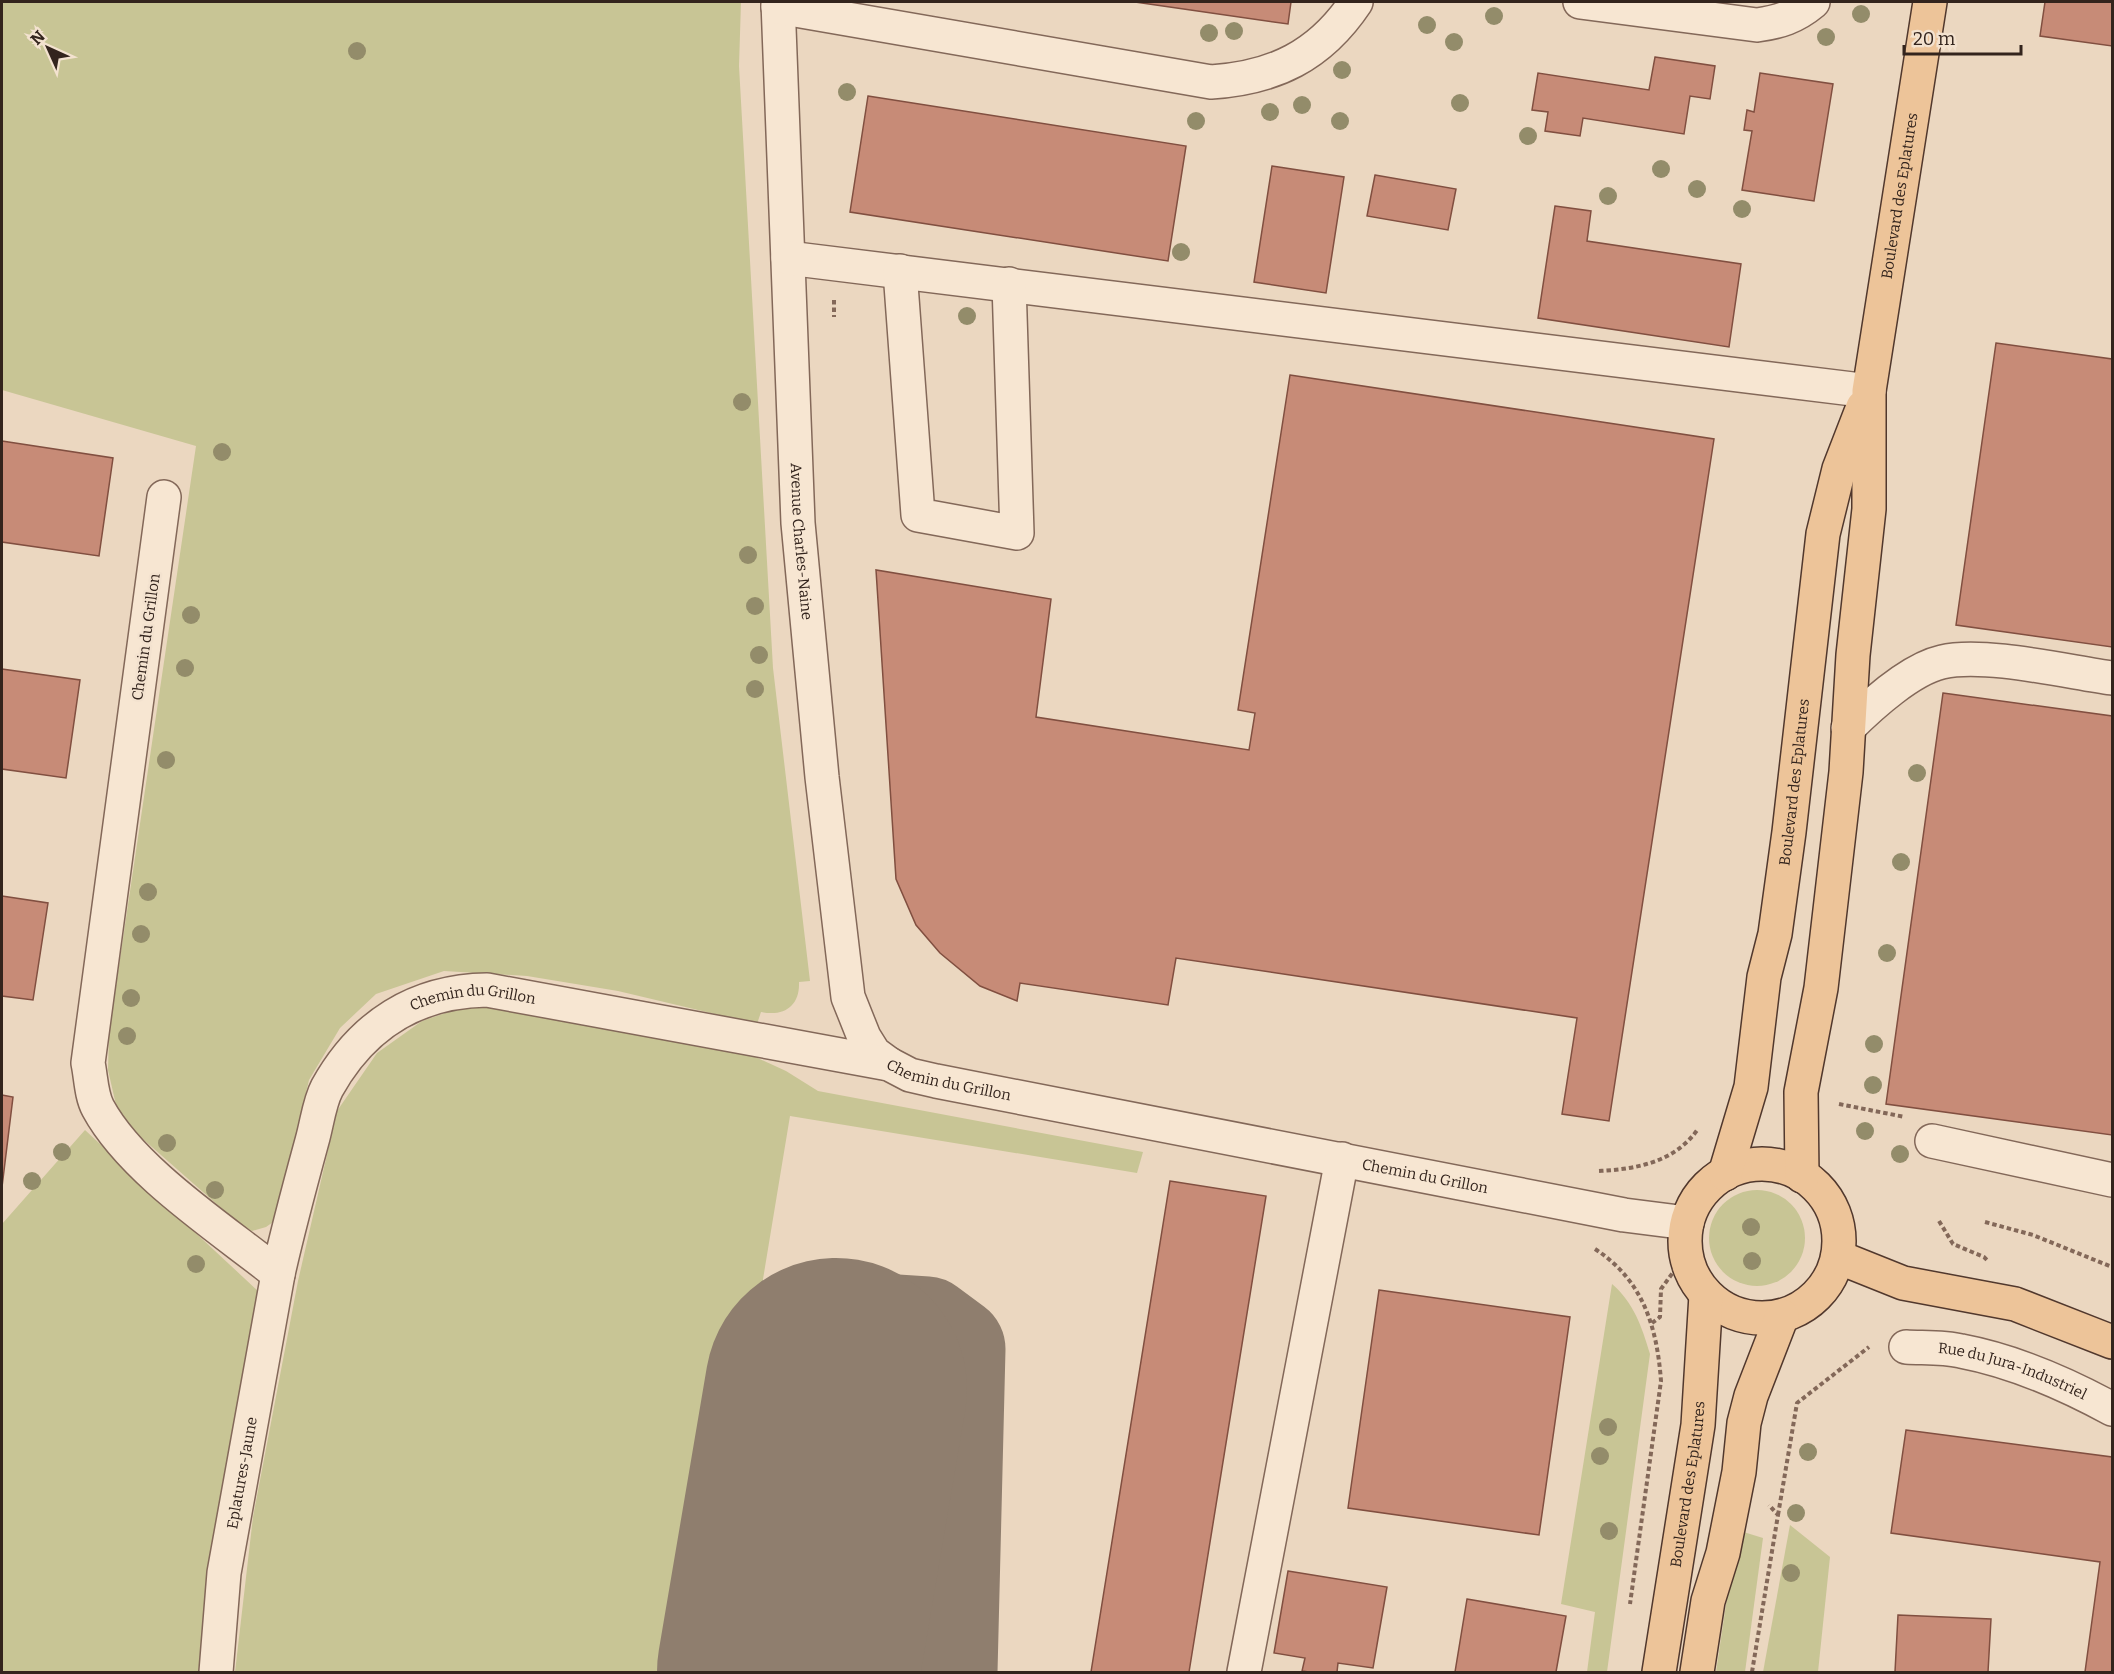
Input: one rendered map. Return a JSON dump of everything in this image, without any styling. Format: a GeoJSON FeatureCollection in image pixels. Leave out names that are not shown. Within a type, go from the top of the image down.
{"type":"FeatureCollection","features":[{"type":"Feature","properties":{"kind":"main road","name":"Boulevard des Eplatures"},"geometry":{"type":"LineString","coordinates":[[1802,1176],[1801,1092],[1821,988],[1846,772],[1853,655],[1869,509],[1869,391],[1930,2]]}},
{"type":"Feature","properties":{"kind":"main road","name":"Boulevard des Eplatures"},"geometry":{"type":"LineString","coordinates":[[1725,1174],[1751,1087],[1764,977],[1775,934],[1823,534],[1839,469],[1869,391]]}},
{"type":"Feature","properties":{"kind":"main road"},"geometry":{"type":"LineString","coordinates":[[1772,1165],[1802,1176],[1820,1191],[1833,1210],[1838,1226],[1838,1257],[1822,1289],[1810,1302],[1782,1316],[1766,1318],[1742,1315],[1719,1306],[1706,1294],[1690,1269],[1687,1239],[1701,1195],[1725,1174],[1740,1168],[1772,1165]]}},
{"type":"Feature","properties":{"kind":"main road"},"geometry":{"type":"LineString","coordinates":[[1838,1257],[1904,1283],[2015,1304],[2112,1342]]}},
{"type":"Feature","properties":{"kind":"main road","name":"Boulevard des Eplatures"},"geometry":{"type":"LineString","coordinates":[[1659,1672],[1698,1425],[1706,1294]]}},
{"type":"Feature","properties":{"kind":"main road"},"geometry":{"type":"LineString","coordinates":[[1697,1672],[1708,1601],[1723,1553],[1739,1472],[1744,1423],[1751,1396],[1782,1316]]}},
{"type":"Feature","properties":{"kind":"street"},"geometry":{"type":"LineString","coordinates":[[778,4],[1211,82],[1246,80],[1274,72],[1297,60],[1347,15],[1356,2]]}},
{"type":"Feature","properties":{"kind":"street"},"geometry":{"type":"LineString","coordinates":[[1580,2],[1757,25],[1781,21],[1797,14],[1813,2]]}},
{"type":"Feature","properties":{"kind":"street","name":"Avenue Charles-Naine"},"geometry":{"type":"LineString","coordinates":[[778,4],[798,523],[843,964],[848,997],[864,1037],[874,1053],[889,1064]]}},
{"type":"Feature","properties":{"kind":"street"},"geometry":{"type":"LineString","coordinates":[[788,258],[1869,391]]}},
{"type":"Feature","properties":{"kind":"street"},"geometry":{"type":"LineString","coordinates":[[900,271],[918,515],[1017,533],[1009,285]]}},
{"type":"Feature","properties":{"kind":"street","name":"Chemin du Grillon"},"geometry":{"type":"LineString","coordinates":[[165,497],[88,1063],[96,1105],[117,1138],[179,1195],[278,1274],[326,1090],[346,1058],[369,1034],[393,1015],[422,1000],[458,991],[487,990],[889,1064],[910,1075],[1624,1215],[1687,1239]]}},
{"type":"Feature","properties":{"kind":"street"},"geometry":{"type":"LineString","coordinates":[[1848,728],[1874,702],[1893,688],[1942,662],[1989,660],[2112,678]]}},
{"type":"Feature","properties":{"kind":"street"},"geometry":{"type":"LineString","coordinates":[[1932,1141],[2112,1180]]}},
{"type":"Feature","properties":{"kind":"street"},"geometry":{"type":"LineString","coordinates":[[1244,1672],[1342,1159]]}},
{"type":"Feature","properties":{"kind":"street","name":"Eplatures-Jaune"},"geometry":{"type":"LineString","coordinates":[[216,1672],[224,1573],[278,1274]]}},
{"type":"Feature","properties":{"kind":"street","name":"Rue du Jura-Industriel"},"geometry":{"type":"LineString","coordinates":[[1892,1344],[1960,1351],[2019,1367],[2084,1394],[2112,1409]]}},
{"type":"Feature","properties":{"kind":"path"},"geometry":{"type":"LineString","coordinates":[[1838,1104],[1914,1119],[1912,1137],[1932,1141]]}},
{"type":"Feature","properties":{"kind":"path"},"geometry":{"type":"LineString","coordinates":[[1594,1171],[1623,1170],[1652,1164],[1683,1148],[1702,1124]]}},
{"type":"Feature","properties":{"kind":"path"},"geometry":{"type":"LineString","coordinates":[[1985,1222],[2033,1235],[2112,1267]]}},
{"type":"Feature","properties":{"kind":"path"},"geometry":{"type":"LineString","coordinates":[[1652,1323],[1660,1317],[1661,1289],[1687,1239]]}},
{"type":"Feature","properties":{"kind":"path"},"geometry":{"type":"LineString","coordinates":[[1592,1246],[1610,1258],[1643,1300],[1658,1345],[1660,1381],[1628,1614]]}},
{"type":"Feature","properties":{"kind":"path"},"geometry":{"type":"LineString","coordinates":[[1752,1672],[1797,1403],[1892,1344]]}},
{"type":"Feature","properties":{"kind":"path"},"geometry":{"type":"LineString","coordinates":[[1739,1472],[1778,1515]]}},
{"type":"Feature","properties":{"kind":"shaded area"},"geometry":{"type":"Polygon","coordinates":[[[2,2],[741,2],[739,66],[773,668],[810,981],[799,982],[797,997],[789,1008],[777,1013],[761,1012],[757,1024],[618,991],[527,976],[444,971],[376,994],[340,1028],[309,1080],[276,1220],[266,1227],[252,1231],[237,1222],[119,1118],[108,1070],[109,1033],[196,446],[2,390],[2,2]]]}},
{"type":"Feature","properties":{"kind":"shaded area"},"geometry":{"type":"Polygon","coordinates":[[[475,1003],[751,1055],[786,1071],[818,1091],[1143,1152],[1137,1173],[790,1116],[698,1672],[235,1672],[253,1517],[298,1281],[337,1111],[377,1053],[422,1021],[475,1003]]]}},
{"type":"Feature","properties":{"kind":"shaded area"},"geometry":{"type":"Polygon","coordinates":[[[85,1130],[258,1291],[222,1497],[207,1672],[2,1672],[2,1224],[85,1130]]]}},
{"type":"Feature","properties":{"kind":"shaded area"},"geometry":{"type":"Polygon","coordinates":[[[1748,1190],[1766,1190],[1784,1198],[1797,1211],[1805,1229],[1802,1257],[1784,1278],[1766,1286],[1748,1286],[1730,1278],[1717,1265],[1709,1247],[1709,1229],[1717,1211],[1730,1198],[1748,1190]]]}},
{"type":"Feature","properties":{"kind":"shaded area"},"geometry":{"type":"Polygon","coordinates":[[[1612,1284],[1632,1307],[1650,1354],[1607,1672],[1587,1672],[1595,1612],[1561,1604],[1612,1284]]]}},
{"type":"Feature","properties":{"kind":"shaded area"},"geometry":{"type":"Polygon","coordinates":[[[1790,1525],[1830,1557],[1818,1672],[1763,1672],[1790,1525]]]}},
{"type":"Feature","properties":{"kind":"shaded area"},"geometry":{"type":"Polygon","coordinates":[[[1737,1530],[1763,1538],[1745,1672],[1716,1672],[1737,1530]]]}},
{"type":"Feature","properties":{"kind":"building"},"geometry":{"type":"Polygon","coordinates":[[[1135,2],[1291,2],[1288,24],[1135,2]]]}},
{"type":"Feature","properties":{"kind":"building"},"geometry":{"type":"Polygon","coordinates":[[[2045,2],[2112,2],[2112,46],[2040,36],[2045,2]]]}},
{"type":"Feature","properties":{"kind":"building"},"geometry":{"type":"Polygon","coordinates":[[[1655,57],[1715,66],[1710,99],[1690,96],[1684,134],[1583,118],[1580,136],[1545,131],[1548,112],[1532,110],[1538,73],[1649,90],[1655,57]]]}},
{"type":"Feature","properties":{"kind":"building"},"geometry":{"type":"Polygon","coordinates":[[[1760,73],[1833,84],[1814,201],[1742,190],[1752,131],[1744,130],[1747,110],[1754,112],[1760,73]]]}},
{"type":"Feature","properties":{"kind":"building"},"geometry":{"type":"Polygon","coordinates":[[[868,96],[1186,146],[1168,261],[850,212],[868,96]]]}},
{"type":"Feature","properties":{"kind":"building"},"geometry":{"type":"Polygon","coordinates":[[[1272,166],[1344,177],[1326,293],[1254,282],[1272,166]]]}},
{"type":"Feature","properties":{"kind":"building"},"geometry":{"type":"Polygon","coordinates":[[[1375,175],[1456,189],[1448,230],[1367,216],[1375,175]]]}},
{"type":"Feature","properties":{"kind":"building"},"geometry":{"type":"Polygon","coordinates":[[[1555,206],[1591,211],[1587,241],[1741,264],[1729,347],[1538,318],[1555,206]]]}},
{"type":"Feature","properties":{"kind":"building"},"geometry":{"type":"Polygon","coordinates":[[[1996,343],[2112,359],[2112,647],[1956,625],[1996,343]]]}},
{"type":"Feature","properties":{"kind":"building"},"geometry":{"type":"Polygon","coordinates":[[[1290,375],[1714,439],[1609,1121],[1562,1114],[1577,1018],[1176,958],[1168,1005],[1020,983],[1017,1001],[980,986],[940,953],[916,925],[896,879],[876,570],[1051,599],[1036,717],[1249,750],[1255,713],[1238,710],[1290,375]]]}},
{"type":"Feature","properties":{"kind":"building"},"geometry":{"type":"Polygon","coordinates":[[[2,441],[113,458],[99,556],[2,542],[2,441]]]}},
{"type":"Feature","properties":{"kind":"building"},"geometry":{"type":"Polygon","coordinates":[[[2,669],[80,680],[66,778],[2,769],[2,669]]]}},
{"type":"Feature","properties":{"kind":"building"},"geometry":{"type":"Polygon","coordinates":[[[1943,693],[2112,716],[2112,1135],[1886,1104],[1943,693]]]}},
{"type":"Feature","properties":{"kind":"building"},"geometry":{"type":"Polygon","coordinates":[[[2,896],[48,903],[33,1000],[2,996],[2,896]]]}},
{"type":"Feature","properties":{"kind":"building"},"geometry":{"type":"Polygon","coordinates":[[[2,1095],[13,1097],[2,1187],[2,1095]]]}},
{"type":"Feature","properties":{"kind":"building"},"geometry":{"type":"Polygon","coordinates":[[[1170,1181],[1266,1196],[1189,1672],[1091,1672],[1170,1181]]]}},
{"type":"Feature","properties":{"kind":"building"},"geometry":{"type":"Polygon","coordinates":[[[1379,1290],[1570,1317],[1539,1535],[1348,1508],[1379,1290]]]}},
{"type":"Feature","properties":{"kind":"building"},"geometry":{"type":"Polygon","coordinates":[[[1906,1430],[2112,1457],[2112,1672],[2085,1672],[2100,1562],[1891,1533],[1906,1430]]]}},
{"type":"Feature","properties":{"kind":"building"},"geometry":{"type":"Polygon","coordinates":[[[1288,1571],[1387,1587],[1373,1668],[1338,1663],[1337,1672],[1302,1671],[1305,1658],[1274,1653],[1288,1571]]]}},
{"type":"Feature","properties":{"kind":"building"},"geometry":{"type":"Polygon","coordinates":[[[1467,1599],[1566,1616],[1556,1672],[1455,1672],[1467,1599]]]}},
{"type":"Feature","properties":{"kind":"building"},"geometry":{"type":"Polygon","coordinates":[[[1898,1615],[1991,1619],[1988,1672],[1895,1672],[1898,1615]]]}},
{"type":"Feature","properties":{"kind":"taxiway"},"geometry":{"type":"LineString","coordinates":[[836,1389],[865,1325],[926,1329],[953,1349],[945,1672]]}},
{"type":"Feature","properties":{"kind":"runway"},"geometry":{"type":"LineString","coordinates":[[788,1672],[836,1389]]}}]}
